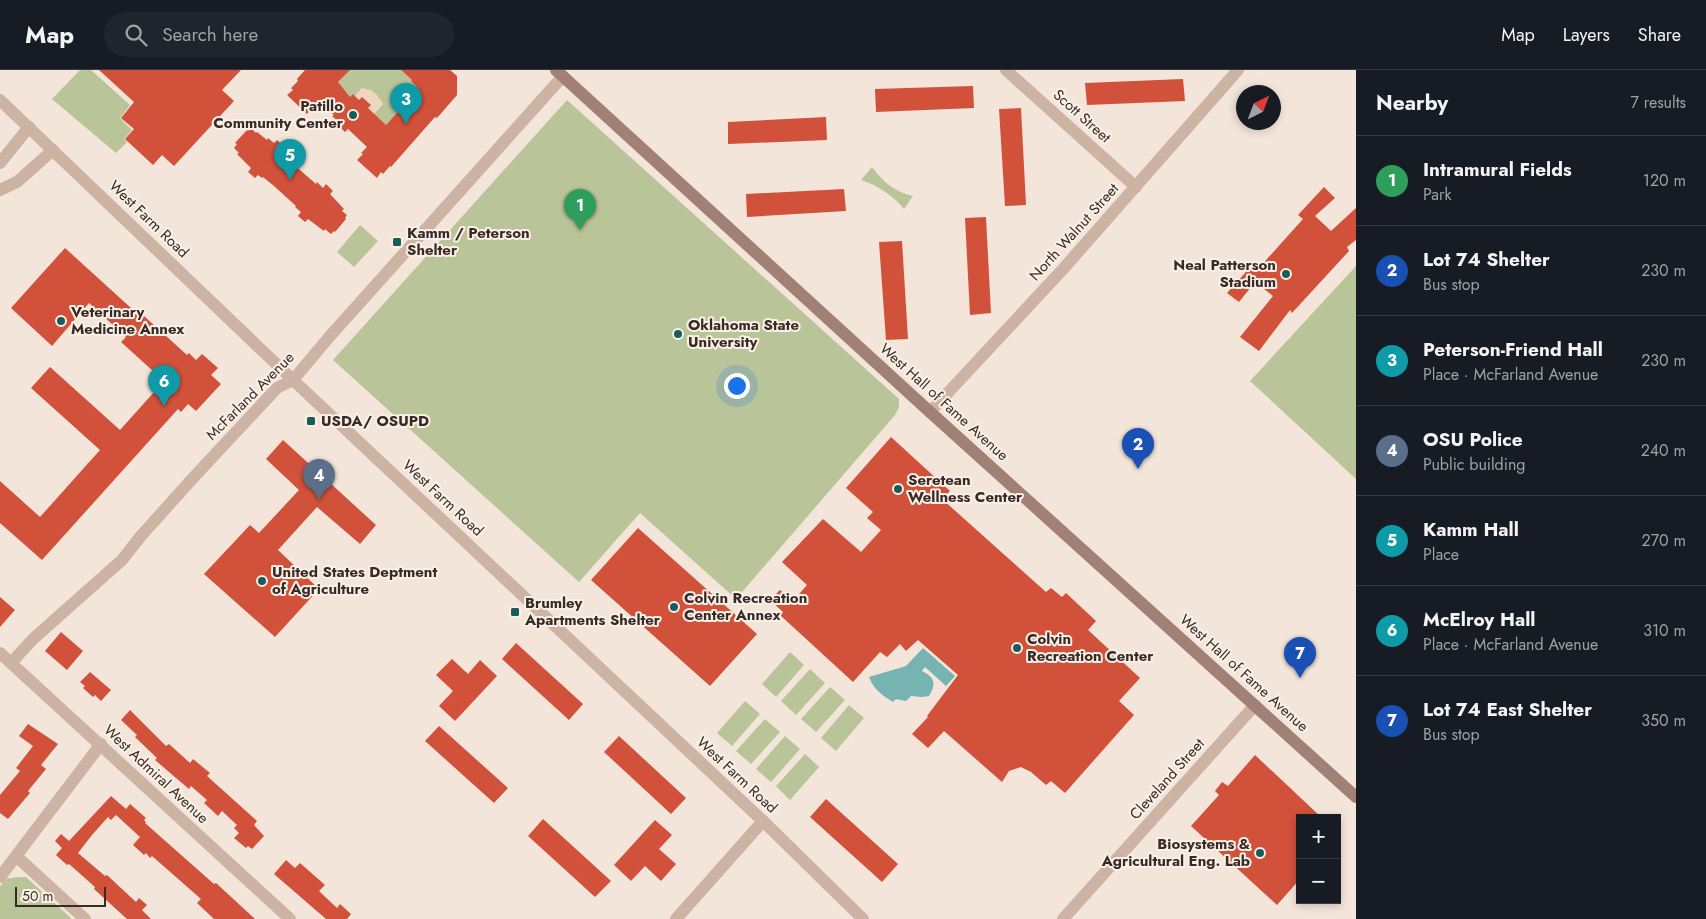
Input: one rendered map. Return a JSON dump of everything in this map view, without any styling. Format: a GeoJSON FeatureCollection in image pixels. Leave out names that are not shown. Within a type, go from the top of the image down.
{"type":"FeatureCollection","features":[{"type":"Feature","properties":{"kind":"main road","name":"West Hall of Fame Avenue"},"geometry":{"type":"LineString","coordinates":[[559,73],[1356,797]]}},
{"type":"Feature","properties":{"kind":"street","name":"Scott Street"},"geometry":{"type":"LineString","coordinates":[[1006,70],[1136,187]]}},
{"type":"Feature","properties":{"kind":"street","name":"North Walnut Street"},"geometry":{"type":"LineString","coordinates":[[930,412],[1136,187],[1238,70]]}},
{"type":"Feature","properties":{"kind":"street","name":"McFarland Avenue"},"geometry":{"type":"LineString","coordinates":[[11,663],[33,638],[122,560],[193,478],[277,388],[293,380],[559,73]]}},
{"type":"Feature","properties":{"kind":"street","name":"West Farm Road"},"geometry":{"type":"LineString","coordinates":[[0,100],[293,380],[763,821],[863,919]]}},
{"type":"Feature","properties":{"kind":"street"},"geometry":{"type":"LineString","coordinates":[[0,163],[29,127]]}},
{"type":"Feature","properties":{"kind":"street"},"geometry":{"type":"LineString","coordinates":[[0,190],[17,182],[53,150]]}},
{"type":"Feature","properties":{"kind":"street","name":"West Admiral Avenue"},"geometry":{"type":"LineString","coordinates":[[0,653],[290,919]]}},
{"type":"Feature","properties":{"kind":"street","name":"Cleveland Street"},"geometry":{"type":"LineString","coordinates":[[1063,919],[1255,705]]}},
{"type":"Feature","properties":{"kind":"street"},"geometry":{"type":"LineString","coordinates":[[0,877],[101,744]]}},
{"type":"Feature","properties":{"kind":"street"},"geometry":{"type":"LineString","coordinates":[[676,919],[763,821]]}},
{"type":"Feature","properties":{"kind":"street"},"geometry":{"type":"LineString","coordinates":[[16,856],[86,919]]}},
{"type":"Feature","properties":{"kind":"green space"},"geometry":{"type":"Polygon","coordinates":[[[80,70],[91,70],[130,105],[120,118],[132,130],[124,139],[127,142],[116,153],[52,99],[80,70]]]}},
{"type":"Feature","properties":{"kind":"green space"},"geometry":{"type":"Polygon","coordinates":[[[350,70],[401,70],[417,87],[412,96],[386,125],[368,120],[383,104],[362,88],[346,102],[338,82],[350,70]]]}},
{"type":"Feature","properties":{"kind":"green space"},"geometry":{"type":"Polygon","coordinates":[[[567,100],[899,399],[899,407],[895,415],[736,599],[640,513],[579,582],[333,360],[567,100]]]}},
{"type":"Feature","properties":{"kind":"green space"},"geometry":{"type":"Polygon","coordinates":[[[872,167],[890,186],[913,196],[904,209],[885,191],[861,180],[872,167]]]}},
{"type":"Feature","properties":{"kind":"green space"},"geometry":{"type":"Polygon","coordinates":[[[360,225],[378,241],[354,267],[337,252],[360,225]]]}},
{"type":"Feature","properties":{"kind":"green space"},"geometry":{"type":"Polygon","coordinates":[[[1356,266],[1356,479],[1250,381],[1356,266]]]}},
{"type":"Feature","properties":{"kind":"green space"},"geometry":{"type":"Polygon","coordinates":[[[790,652],[804,665],[776,697],[762,684],[790,652]]]}},
{"type":"Feature","properties":{"kind":"green space"},"geometry":{"type":"Polygon","coordinates":[[[810,669],[825,683],[796,715],[781,701],[810,669]]]}},
{"type":"Feature","properties":{"kind":"green space"},"geometry":{"type":"Polygon","coordinates":[[[830,687],[845,700],[816,732],[801,719],[830,687]]]}},
{"type":"Feature","properties":{"kind":"green space"},"geometry":{"type":"Polygon","coordinates":[[[745,701],[760,714],[732,746],[717,733],[745,701]]]}},
{"type":"Feature","properties":{"kind":"green space"},"geometry":{"type":"Polygon","coordinates":[[[849,705],[864,718],[836,751],[821,738],[849,705]]]}},
{"type":"Feature","properties":{"kind":"green space"},"geometry":{"type":"Polygon","coordinates":[[[765,719],[780,732],[751,764],[736,751],[765,719]]]}},
{"type":"Feature","properties":{"kind":"green space"},"geometry":{"type":"Polygon","coordinates":[[[785,736],[800,749],[771,782],[756,769],[785,736]]]}},
{"type":"Feature","properties":{"kind":"green space"},"geometry":{"type":"Polygon","coordinates":[[[805,754],[819,767],[790,800],[776,786],[805,754]]]}},
{"type":"Feature","properties":{"kind":"green space"},"geometry":{"type":"Polygon","coordinates":[[[26,877],[72,919],[0,919],[0,887],[5,879],[26,877]]]}},
{"type":"Feature","properties":{"kind":"shaded area"},"geometry":{"type":"Polygon","coordinates":[[[362,88],[371,90],[383,103],[374,113],[368,108],[371,105],[363,97],[360,100],[355,96],[362,88]]]}},
{"type":"Feature","properties":{"kind":"water"},"geometry":{"type":"Polygon","coordinates":[[[923,648],[955,676],[946,686],[925,667],[922,671],[932,678],[933,681],[933,687],[929,696],[911,696],[906,701],[896,699],[893,702],[876,689],[869,677],[906,666],[923,648]]]}},
{"type":"Feature","properties":{"kind":"building"},"geometry":{"type":"Polygon","coordinates":[[[99,70],[241,70],[222,90],[234,101],[174,166],[162,155],[153,165],[125,139],[134,129],[121,118],[134,102],[99,70]]]}},
{"type":"Feature","properties":{"kind":"building"},"geometry":{"type":"Polygon","coordinates":[[[305,70],[350,70],[338,82],[350,97],[353,94],[359,100],[362,97],[371,105],[368,108],[386,125],[412,96],[411,94],[417,87],[401,70],[450,70],[457,76],[457,95],[391,167],[383,174],[381,172],[377,178],[357,160],[367,147],[348,129],[345,132],[338,125],[340,123],[332,116],[334,115],[320,102],[307,114],[287,95],[293,90],[291,88],[305,70]]]}},
{"type":"Feature","properties":{"kind":"building"},"geometry":{"type":"Polygon","coordinates":[[[1183,79],[1185,101],[1087,105],[1085,83],[1183,79]]]}},
{"type":"Feature","properties":{"kind":"building"},"geometry":{"type":"Polygon","coordinates":[[[973,86],[974,108],[876,112],[875,89],[973,86]]]}},
{"type":"Feature","properties":{"kind":"building"},"geometry":{"type":"Polygon","coordinates":[[[1021,108],[1026,205],[1005,206],[999,109],[1021,108]]]}},
{"type":"Feature","properties":{"kind":"building"},"geometry":{"type":"Polygon","coordinates":[[[826,117],[827,140],[728,144],[728,122],[826,117]]]}},
{"type":"Feature","properties":{"kind":"building"},"geometry":{"type":"Polygon","coordinates":[[[251,128],[267,140],[268,138],[274,143],[277,140],[284,146],[281,149],[285,153],[283,155],[316,184],[317,182],[323,188],[326,184],[333,191],[330,194],[347,215],[335,232],[331,234],[325,229],[324,231],[308,219],[305,222],[298,216],[301,212],[296,206],[274,186],[263,177],[258,175],[255,178],[248,172],[251,168],[237,154],[239,153],[234,148],[237,144],[235,143],[251,128]]]}},
{"type":"Feature","properties":{"kind":"building","name":"Neal Patterson Stadium"},"geometry":{"type":"Polygon","coordinates":[[[1324,187],[1335,198],[1315,216],[1331,231],[1356,208],[1356,240],[1347,247],[1349,251],[1292,313],[1290,310],[1259,351],[1240,337],[1273,296],[1255,282],[1239,302],[1227,293],[1253,264],[1258,269],[1303,219],[1298,215],[1324,187]]]}},
{"type":"Feature","properties":{"kind":"building"},"geometry":{"type":"Polygon","coordinates":[[[844,189],[846,211],[747,217],[746,194],[844,189]]]}},
{"type":"Feature","properties":{"kind":"building"},"geometry":{"type":"Polygon","coordinates":[[[986,217],[991,313],[970,315],[965,218],[986,217]]]}},
{"type":"Feature","properties":{"kind":"building"},"geometry":{"type":"Polygon","coordinates":[[[902,241],[908,339],[886,340],[879,242],[902,241]]]}},
{"type":"Feature","properties":{"kind":"building"},"geometry":{"type":"Polygon","coordinates":[[[65,248],[142,318],[144,316],[187,355],[189,353],[196,360],[202,354],[218,368],[211,375],[221,384],[196,411],[188,404],[181,412],[178,409],[42,560],[0,523],[0,481],[40,517],[100,450],[31,388],[50,367],[120,430],[164,381],[121,342],[126,337],[89,303],[52,346],[11,308],[65,248]]]}},
{"type":"Feature","properties":{"kind":"building","name":"Colvin Recreation Center"},"geometry":{"type":"Polygon","coordinates":[[[891,437],[950,491],[942,499],[1046,592],[1051,588],[1062,597],[1066,593],[1096,621],[1088,630],[1140,678],[1119,701],[1134,715],[1065,793],[1051,781],[1046,785],[1031,772],[1021,767],[1009,771],[1002,782],[944,731],[928,748],[912,734],[928,717],[958,675],[918,640],[906,651],[900,644],[887,657],[880,652],[853,682],[780,615],[783,612],[770,600],[780,590],[793,601],[807,585],[782,562],[823,519],[861,552],[881,530],[867,518],[873,512],[846,488],[891,437]]]}},
{"type":"Feature","properties":{"kind":"building"},"geometry":{"type":"Polygon","coordinates":[[[283,440],[376,525],[360,544],[317,507],[278,550],[319,589],[275,637],[204,574],[250,525],[259,533],[299,490],[266,459],[283,440]]]}},
{"type":"Feature","properties":{"kind":"building","name":"Colvin Recreation Center Annex"},"geometry":{"type":"Polygon","coordinates":[[[638,528],[757,634],[710,686],[591,580],[638,528]]]}},
{"type":"Feature","properties":{"kind":"building"},"geometry":{"type":"Polygon","coordinates":[[[0,597],[15,610],[0,627],[0,597]]]}},
{"type":"Feature","properties":{"kind":"building"},"geometry":{"type":"Polygon","coordinates":[[[61,632],[83,651],[67,670],[45,651],[61,632]]]}},
{"type":"Feature","properties":{"kind":"building"},"geometry":{"type":"Polygon","coordinates":[[[516,643],[583,704],[569,720],[502,659],[516,643]]]}},
{"type":"Feature","properties":{"kind":"building"},"geometry":{"type":"Polygon","coordinates":[[[452,659],[468,674],[480,660],[497,676],[455,721],[439,706],[453,691],[436,675],[452,659]]]}},
{"type":"Feature","properties":{"kind":"building"},"geometry":{"type":"Polygon","coordinates":[[[90,672],[111,690],[101,701],[83,688],[85,686],[80,682],[90,672]]]}},
{"type":"Feature","properties":{"kind":"building"},"geometry":{"type":"Polygon","coordinates":[[[130,710],[166,746],[169,744],[190,763],[193,759],[210,773],[207,776],[257,821],[254,825],[264,836],[252,849],[248,846],[246,848],[234,838],[239,833],[234,828],[237,825],[222,811],[218,816],[204,803],[207,800],[191,786],[189,789],[155,760],[157,758],[135,737],[137,735],[121,720],[130,710]]]}},
{"type":"Feature","properties":{"kind":"building"},"geometry":{"type":"Polygon","coordinates":[[[28,724],[58,744],[41,765],[46,769],[28,791],[30,793],[8,819],[0,813],[0,795],[20,771],[16,768],[33,746],[19,736],[28,724]]]}},
{"type":"Feature","properties":{"kind":"building"},"geometry":{"type":"Polygon","coordinates":[[[439,726],[508,788],[494,803],[425,741],[439,726]]]}},
{"type":"Feature","properties":{"kind":"building"},"geometry":{"type":"Polygon","coordinates":[[[619,736],[686,798],[671,814],[604,752],[619,736]]]}},
{"type":"Feature","properties":{"kind":"building","name":"Biosystems & Agricultural Eng. Lab"},"geometry":{"type":"Polygon","coordinates":[[[1255,755],[1318,814],[1296,814],[1296,884],[1277,905],[1191,826],[1219,795],[1215,791],[1222,782],[1228,786],[1255,755]]]}},
{"type":"Feature","properties":{"kind":"building"},"geometry":{"type":"Polygon","coordinates":[[[111,796],[126,809],[130,804],[146,818],[144,820],[145,823],[255,919],[214,919],[197,903],[201,899],[152,856],[150,858],[146,853],[144,855],[133,845],[140,837],[116,815],[111,820],[108,817],[78,853],[105,876],[107,875],[136,902],[139,898],[147,905],[142,910],[151,919],[127,919],[94,889],[95,887],[56,855],[62,848],[55,841],[61,834],[69,841],[111,796]]]}},
{"type":"Feature","properties":{"kind":"building"},"geometry":{"type":"Polygon","coordinates":[[[826,799],[898,864],[882,882],[810,817],[826,799]]]}},
{"type":"Feature","properties":{"kind":"building"},"geometry":{"type":"Polygon","coordinates":[[[543,819],[611,881],[595,897],[528,836],[543,819]]]}},
{"type":"Feature","properties":{"kind":"building"},"geometry":{"type":"Polygon","coordinates":[[[655,820],[672,835],[659,849],[676,864],[661,881],[645,866],[631,881],[614,865],[655,820]]]}},
{"type":"Feature","properties":{"kind":"building"},"geometry":{"type":"Polygon","coordinates":[[[286,860],[295,868],[300,863],[325,885],[319,891],[337,908],[340,904],[351,914],[347,919],[326,919],[274,874],[286,860]]]}},
{"type":"Feature","properties":{"kind":"place","name":"Patillo Community Center"},"geometry":{"type":"Point","coordinates":[353,115]}},
{"type":"Feature","properties":{"kind":"place","name":"Peterson-Friend Hall"},"geometry":{"type":"Point","coordinates":[406,124]}},
{"type":"Feature","properties":{"kind":"place","name":"Kamm Hall"},"geometry":{"type":"Point","coordinates":[290,180]}},
{"type":"Feature","properties":{"kind":"place","name":"Intramural Fields"},"geometry":{"type":"Point","coordinates":[580,230]}},
{"type":"Feature","properties":{"kind":"place","name":"Kamm / Peterson Shelter"},"geometry":{"type":"Point","coordinates":[397,242]}},
{"type":"Feature","properties":{"kind":"place","name":"Neal Patterson Stadium"},"geometry":{"type":"Point","coordinates":[1286,274]}},
{"type":"Feature","properties":{"kind":"place","name":"Veterinary Medicine Annex"},"geometry":{"type":"Point","coordinates":[61,321]}},
{"type":"Feature","properties":{"kind":"place","name":"Oklahoma State University"},"geometry":{"type":"Point","coordinates":[678,334]}},
{"type":"Feature","properties":{"kind":"place","name":"McElroy Hall"},"geometry":{"type":"Point","coordinates":[164,406]}},
{"type":"Feature","properties":{"kind":"place","name":"USDA/ OSUPD"},"geometry":{"type":"Point","coordinates":[311,421]}},
{"type":"Feature","properties":{"kind":"place","name":"Lot 74 Shelter"},"geometry":{"type":"Point","coordinates":[1138,469]}},
{"type":"Feature","properties":{"kind":"place","name":"Seretean Wellness Center"},"geometry":{"type":"Point","coordinates":[898,489]}},
{"type":"Feature","properties":{"kind":"place","name":"OSU Police"},"geometry":{"type":"Point","coordinates":[319,500]}},
{"type":"Feature","properties":{"kind":"place","name":"United States Deptment of Agriculture"},"geometry":{"type":"Point","coordinates":[262,581]}},
{"type":"Feature","properties":{"kind":"place","name":"Colvin Recreation Center Annex"},"geometry":{"type":"Point","coordinates":[674,607]}},
{"type":"Feature","properties":{"kind":"place","name":"Brumley Apartments Shelter"},"geometry":{"type":"Point","coordinates":[515,612]}},
{"type":"Feature","properties":{"kind":"place","name":"Colvin Recreation Center"},"geometry":{"type":"Point","coordinates":[1017,648]}},
{"type":"Feature","properties":{"kind":"place","name":"Lot 74 East Shelter"},"geometry":{"type":"Point","coordinates":[1300,678]}},
{"type":"Feature","properties":{"kind":"place","name":"Biosystems & Agricultural Eng. Lab"},"geometry":{"type":"Point","coordinates":[1260,853]}}]}
